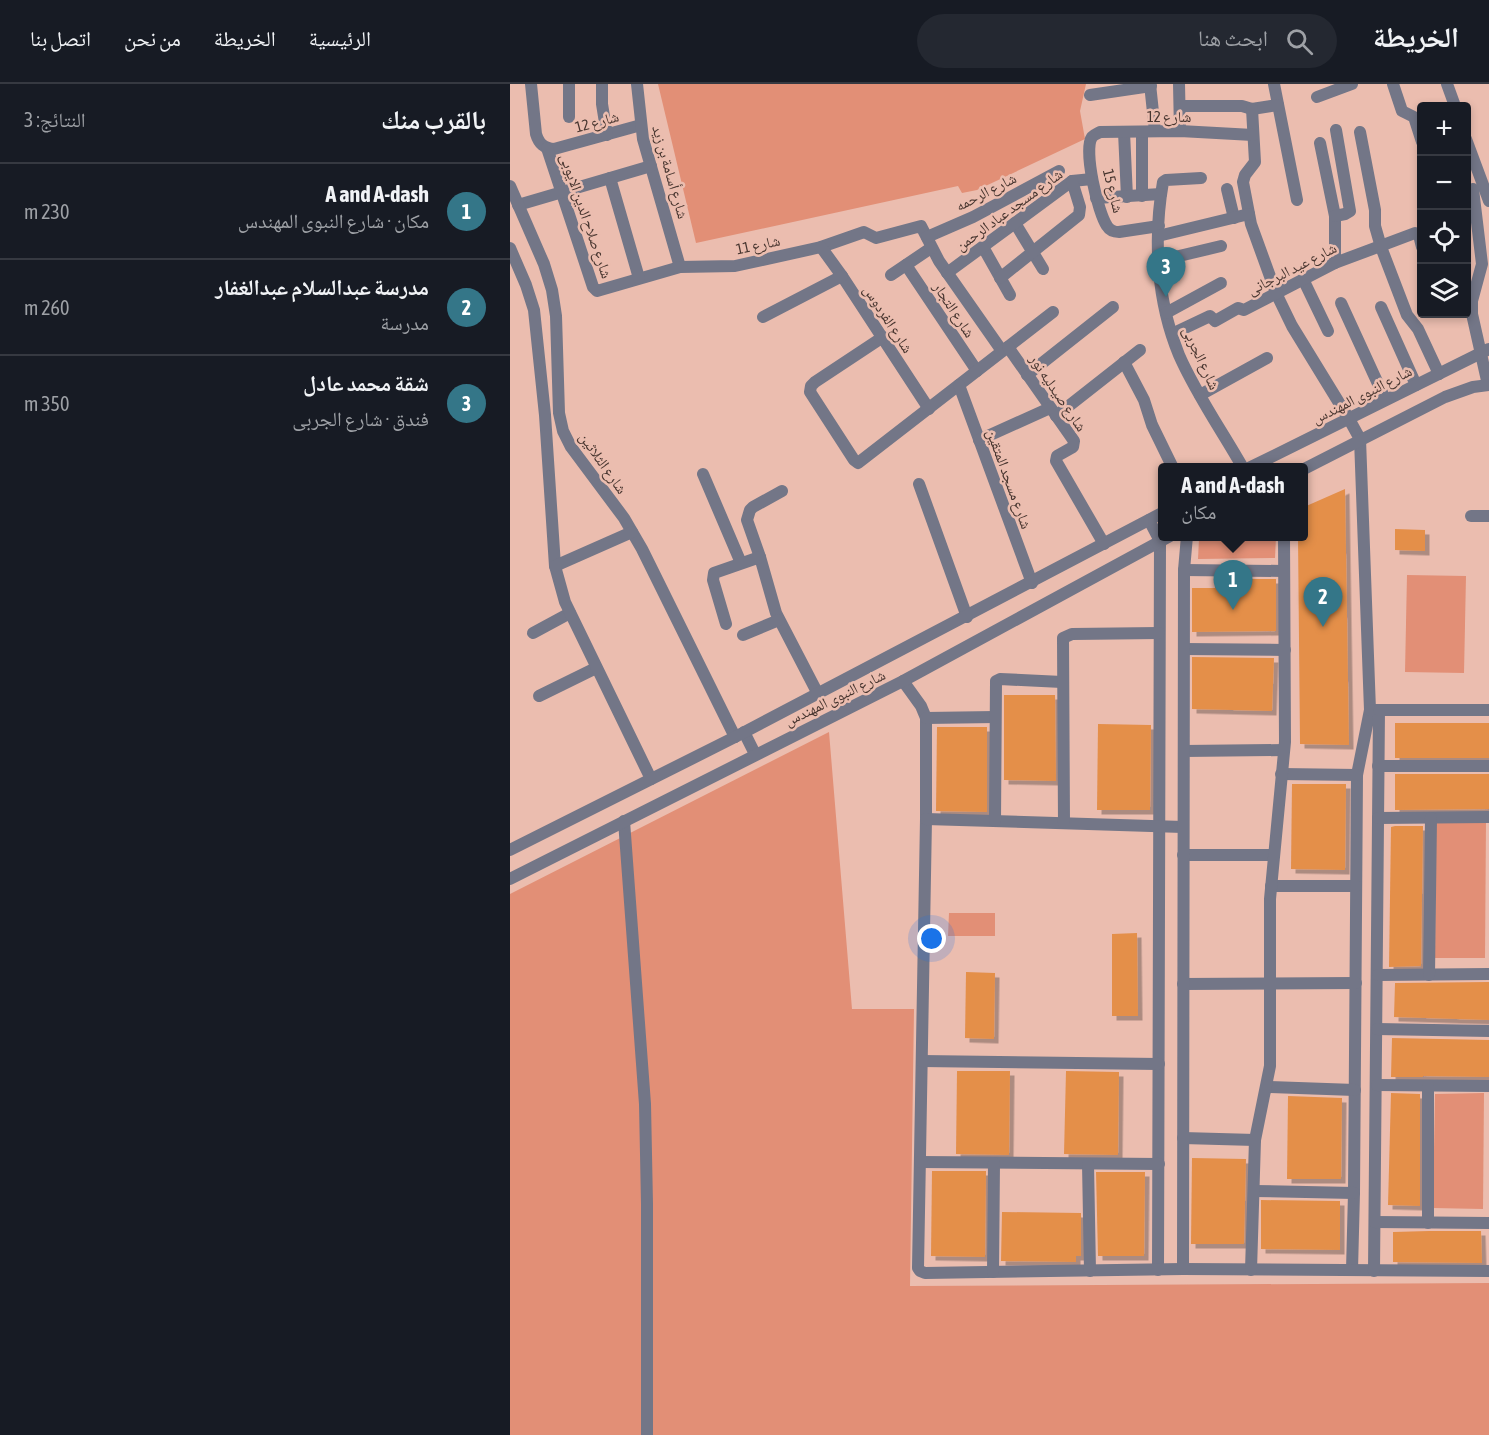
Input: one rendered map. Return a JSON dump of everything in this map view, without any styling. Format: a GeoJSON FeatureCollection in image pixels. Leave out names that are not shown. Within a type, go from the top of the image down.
{"type":"FeatureCollection","features":[{"type":"Feature","properties":{"kind":"street","name":"شارع صلاح الدين الايوبى"},"geometry":{"type":"LineString","coordinates":[[531,84],[536,134],[538,140],[554,148],[562,192],[593,288],[599,291]]}},
{"type":"Feature","properties":{"kind":"street","name":"شارع 12"},"geometry":{"type":"LineString","coordinates":[[569,84],[569,117]]}},
{"type":"Feature","properties":{"kind":"street"},"geometry":{"type":"LineString","coordinates":[[602,84],[602,104],[607,135]]}},
{"type":"Feature","properties":{"kind":"street","name":"شارع أسامة بن زيد"},"geometry":{"type":"LineString","coordinates":[[637,84],[641,125],[681,267]]}},
{"type":"Feature","properties":{"kind":"street"},"geometry":{"type":"LineString","coordinates":[[1179,84],[1180,131]]}},
{"type":"Feature","properties":{"kind":"street"},"geometry":{"type":"LineString","coordinates":[[1274,84],[1298,200]]}},
{"type":"Feature","properties":{"kind":"street"},"geometry":{"type":"LineString","coordinates":[[1317,97],[1353,84]]}},
{"type":"Feature","properties":{"kind":"street"},"geometry":{"type":"LineString","coordinates":[[1393,84],[1402,111],[1414,117],[1417,126]]}},
{"type":"Feature","properties":{"kind":"street"},"geometry":{"type":"LineString","coordinates":[[1447,84],[1454,102]]}},
{"type":"Feature","properties":{"kind":"street"},"geometry":{"type":"LineString","coordinates":[[1090,95],[1150,85],[1149,131],[1142,196]]}},
{"type":"Feature","properties":{"kind":"street"},"geometry":{"type":"LineString","coordinates":[[1180,106],[1242,106],[1252,109],[1278,105]]}},
{"type":"Feature","properties":{"kind":"street"},"geometry":{"type":"LineString","coordinates":[[1252,109],[1255,162],[1245,175],[1243,182],[1259,248],[1276,293],[1292,326],[1360,439],[1378,766],[1374,1271]]}},
{"type":"Feature","properties":{"kind":"street","name":"شارع 12"},"geometry":{"type":"LineString","coordinates":[[554,148],[641,125]]}},
{"type":"Feature","properties":{"kind":"street"},"geometry":{"type":"LineString","coordinates":[[1335,216],[1350,211],[1336,130]]}},
{"type":"Feature","properties":{"kind":"street","name":"شارع 12"},"geometry":{"type":"LineString","coordinates":[[1090,143],[1091,138],[1100,132],[1180,131],[1253,135]]}},
{"type":"Feature","properties":{"kind":"street"},"geometry":{"type":"LineString","coordinates":[[1124,132],[1127,197]]}},
{"type":"Feature","properties":{"kind":"street"},"geometry":{"type":"LineString","coordinates":[[1360,132],[1375,210],[1376,230],[1381,247],[1409,319],[1418,329],[1439,374]]}},
{"type":"Feature","properties":{"kind":"street","name":"شارع 15"},"geometry":{"type":"LineString","coordinates":[[1090,143],[1092,178],[1106,226],[1114,232],[1159,231]]}},
{"type":"Feature","properties":{"kind":"street"},"geometry":{"type":"LineString","coordinates":[[1320,143],[1335,216],[1335,263]]}},
{"type":"Feature","properties":{"kind":"street"},"geometry":{"type":"LineString","coordinates":[[1308,467],[1445,397],[1473,387],[1488,385],[1485,352],[1472,301],[1474,288],[1480,276],[1481,258],[1479,185],[1471,154]]}},
{"type":"Feature","properties":{"kind":"street"},"geometry":{"type":"LineString","coordinates":[[518,205],[651,166]]}},
{"type":"Feature","properties":{"kind":"street","name":"شارع الرحمه"},"geometry":{"type":"LineString","coordinates":[[925,235],[973,217],[1059,171]]}},
{"type":"Feature","properties":{"kind":"street"},"geometry":{"type":"LineString","coordinates":[[610,178],[639,278]]}},
{"type":"Feature","properties":{"kind":"street","name":"شارع مسجد عباد الرحمن"},"geometry":{"type":"LineString","coordinates":[[947,273],[1072,181],[1092,178]]}},
{"type":"Feature","properties":{"kind":"street"},"geometry":{"type":"LineString","coordinates":[[1096,198],[1161,195],[1164,181],[1201,178]]}},
{"type":"Feature","properties":{"kind":"street"},"geometry":{"type":"LineString","coordinates":[[1000,278],[1079,215],[1080,207],[1072,181]]}},
{"type":"Feature","properties":{"kind":"street"},"geometry":{"type":"LineString","coordinates":[[1479,185],[1489,201]]}},
{"type":"Feature","properties":{"kind":"street","name":"شارع الثلاثين"},"geometry":{"type":"LineString","coordinates":[[510,186],[544,264],[552,290],[556,316],[559,413],[563,431],[571,447],[624,518],[739,735],[755,754]]}},
{"type":"Feature","properties":{"kind":"street"},"geometry":{"type":"LineString","coordinates":[[1227,189],[1234,218]]}},
{"type":"Feature","properties":{"kind":"street","name":"شارع الجربى"},"geometry":{"type":"LineString","coordinates":[[1161,195],[1158,261],[1166,313],[1172,334],[1200,394],[1240,463]]}},
{"type":"Feature","properties":{"kind":"street"},"geometry":{"type":"LineString","coordinates":[[1159,231],[1249,214]]}},
{"type":"Feature","properties":{"kind":"street"},"geometry":{"type":"LineString","coordinates":[[1015,223],[1043,269]]}},
{"type":"Feature","properties":{"kind":"street","name":"شارع 11"},"geometry":{"type":"LineString","coordinates":[[599,291],[681,267],[735,266],[821,247],[864,232],[876,238],[925,235]]}},
{"type":"Feature","properties":{"kind":"street","name":"شارع عيد البرجانى"},"geometry":{"type":"LineString","coordinates":[[1172,334],[1210,316],[1215,321],[1239,308],[1244,310],[1335,263],[1417,234]]}},
{"type":"Feature","properties":{"kind":"street"},"geometry":{"type":"LineString","coordinates":[[891,275],[906,265],[925,235],[947,273],[1005,349]]}},
{"type":"Feature","properties":{"kind":"street"},"geometry":{"type":"LineString","coordinates":[[1158,261],[1221,246]]}},
{"type":"Feature","properties":{"kind":"street","name":"شارع الفردوس"},"geometry":{"type":"LineString","coordinates":[[821,247],[929,409]]}},
{"type":"Feature","properties":{"kind":"street"},"geometry":{"type":"LineString","coordinates":[[983,247],[1010,295]]}},
{"type":"Feature","properties":{"kind":"street"},"geometry":{"type":"LineString","coordinates":[[510,248],[534,310],[545,415],[555,566],[560,590],[651,779]]}},
{"type":"Feature","properties":{"kind":"street","name":"شارع التجار"},"geometry":{"type":"LineString","coordinates":[[906,265],[977,371]]}},
{"type":"Feature","properties":{"kind":"street"},"geometry":{"type":"LineString","coordinates":[[763,317],[842,276]]}},
{"type":"Feature","properties":{"kind":"street"},"geometry":{"type":"LineString","coordinates":[[1471,277],[1480,276]]}},
{"type":"Feature","properties":{"kind":"street"},"geometry":{"type":"LineString","coordinates":[[1303,279],[1328,331]]}},
{"type":"Feature","properties":{"kind":"street"},"geometry":{"type":"LineString","coordinates":[[1166,313],[1221,283]]}},
{"type":"Feature","properties":{"kind":"street"},"geometry":{"type":"LineString","coordinates":[[1341,303],[1385,399]]}},
{"type":"Feature","properties":{"kind":"street"},"geometry":{"type":"LineString","coordinates":[[1028,375],[1113,307]]}},
{"type":"Feature","properties":{"kind":"street"},"geometry":{"type":"LineString","coordinates":[[1382,308],[1416,385]]}},
{"type":"Feature","properties":{"kind":"street"},"geometry":{"type":"LineString","coordinates":[[883,337],[811,386],[812,397],[858,463],[1053,312]]}},
{"type":"Feature","properties":{"kind":"street","name":"شارع صيدليه نور"},"geometry":{"type":"LineString","coordinates":[[1005,349],[1028,375],[1074,443],[1072,447],[1057,456],[1056,461],[1104,544]]}},
{"type":"Feature","properties":{"kind":"street"},"geometry":{"type":"LineString","coordinates":[[979,440],[1053,412],[1140,350]]}},
{"type":"Feature","properties":{"kind":"street","name":"شارع النبوى المهندس"},"geometry":{"type":"LineString","coordinates":[[1258,463],[1485,352]]}},
{"type":"Feature","properties":{"kind":"street"},"geometry":{"type":"LineString","coordinates":[[1200,394],[1267,358]]}},
{"type":"Feature","properties":{"kind":"street"},"geometry":{"type":"LineString","coordinates":[[1124,362],[1144,400],[1148,417],[1171,463]]}},
{"type":"Feature","properties":{"kind":"street","name":"شارع مسجد المتقين"},"geometry":{"type":"LineString","coordinates":[[959,385],[1032,583]]}},
{"type":"Feature","properties":{"kind":"street"},"geometry":{"type":"LineString","coordinates":[[545,415],[559,413]]}},
{"type":"Feature","properties":{"kind":"street"},"geometry":{"type":"LineString","coordinates":[[703,474],[741,563]]}},
{"type":"Feature","properties":{"kind":"street"},"geometry":{"type":"LineString","coordinates":[[919,484],[967,617]]}},
{"type":"Feature","properties":{"kind":"street"},"geometry":{"type":"LineString","coordinates":[[782,491],[753,507],[748,515],[749,524],[779,620],[818,694]]}},
{"type":"Feature","properties":{"kind":"street","name":"شارع النبوى المهندس"},"geometry":{"type":"LineString","coordinates":[[510,850],[739,735],[1158,515]]}},
{"type":"Feature","properties":{"kind":"street"},"geometry":{"type":"LineString","coordinates":[[1471,516],[1489,516]]}},
{"type":"Feature","properties":{"kind":"street"},"geometry":{"type":"LineString","coordinates":[[1149,520],[1158,531]]}},
{"type":"Feature","properties":{"kind":"street"},"geometry":{"type":"LineString","coordinates":[[555,566],[632,532]]}},
{"type":"Feature","properties":{"kind":"street","name":"شارع النبوى المهندس"},"geometry":{"type":"LineString","coordinates":[[510,879],[903,681],[1161,541]]}},
{"type":"Feature","properties":{"kind":"street"},"geometry":{"type":"LineString","coordinates":[[1158,1270],[1159,633],[1165,541]]}},
{"type":"Feature","properties":{"kind":"street"},"geometry":{"type":"LineString","coordinates":[[1183,1269],[1184,570],[1187,541]]}},
{"type":"Feature","properties":{"kind":"street"},"geometry":{"type":"LineString","coordinates":[[1251,1270],[1256,1140],[1270,1066],[1271,886],[1284,750],[1284,541]]}},
{"type":"Feature","properties":{"kind":"street"},"geometry":{"type":"LineString","coordinates":[[726,624],[713,577],[717,571],[760,557]]}},
{"type":"Feature","properties":{"kind":"street"},"geometry":{"type":"LineString","coordinates":[[1184,570],[1284,571]]}},
{"type":"Feature","properties":{"kind":"street"},"geometry":{"type":"LineString","coordinates":[[533,633],[570,613]]}},
{"type":"Feature","properties":{"kind":"street"},"geometry":{"type":"LineString","coordinates":[[743,635],[779,620]]}},
{"type":"Feature","properties":{"kind":"street"},"geometry":{"type":"LineString","coordinates":[[1064,823],[1062,638],[1066,635],[1159,633]]}},
{"type":"Feature","properties":{"kind":"street"},"geometry":{"type":"LineString","coordinates":[[1184,649],[1285,650]]}},
{"type":"Feature","properties":{"kind":"street"},"geometry":{"type":"LineString","coordinates":[[538,696],[597,668]]}},
{"type":"Feature","properties":{"kind":"street"},"geometry":{"type":"LineString","coordinates":[[995,821],[994,684],[997,680],[1062,682]]}},
{"type":"Feature","properties":{"kind":"street"},"geometry":{"type":"LineString","coordinates":[[903,681],[921,706],[926,718],[918,1268],[920,1271],[926,1273],[1183,1269],[1489,1271]]}},
{"type":"Feature","properties":{"kind":"street"},"geometry":{"type":"LineString","coordinates":[[1375,710],[1489,710]]}},
{"type":"Feature","properties":{"kind":"street"},"geometry":{"type":"LineString","coordinates":[[1352,1270],[1357,775],[1375,710]]}},
{"type":"Feature","properties":{"kind":"street"},"geometry":{"type":"LineString","coordinates":[[926,718],[995,717]]}},
{"type":"Feature","properties":{"kind":"street"},"geometry":{"type":"LineString","coordinates":[[1184,751],[1284,750]]}},
{"type":"Feature","properties":{"kind":"street"},"geometry":{"type":"LineString","coordinates":[[1378,766],[1489,766]]}},
{"type":"Feature","properties":{"kind":"street"},"geometry":{"type":"LineString","coordinates":[[1281,774],[1357,775]]}},
{"type":"Feature","properties":{"kind":"street"},"geometry":{"type":"LineString","coordinates":[[1378,818],[1489,817]]}},
{"type":"Feature","properties":{"kind":"street"},"geometry":{"type":"LineString","coordinates":[[1429,975],[1431,818]]}},
{"type":"Feature","properties":{"kind":"street"},"geometry":{"type":"LineString","coordinates":[[926,819],[1183,827]]}},
{"type":"Feature","properties":{"kind":"street"},"geometry":{"type":"LineString","coordinates":[[624,821],[645,1104],[648,1215],[647,1435]]}},
{"type":"Feature","properties":{"kind":"street"},"geometry":{"type":"LineString","coordinates":[[1183,855],[1273,855]]}},
{"type":"Feature","properties":{"kind":"street"},"geometry":{"type":"LineString","coordinates":[[1271,886],[1356,886]]}},
{"type":"Feature","properties":{"kind":"street"},"geometry":{"type":"LineString","coordinates":[[1378,975],[1489,974]]}},
{"type":"Feature","properties":{"kind":"street"},"geometry":{"type":"LineString","coordinates":[[1183,984],[1356,983]]}},
{"type":"Feature","properties":{"kind":"street"},"geometry":{"type":"LineString","coordinates":[[1377,1029],[1489,1031]]}},
{"type":"Feature","properties":{"kind":"street"},"geometry":{"type":"LineString","coordinates":[[922,1061],[1159,1064]]}},
{"type":"Feature","properties":{"kind":"street"},"geometry":{"type":"LineString","coordinates":[[1377,1085],[1489,1086]]}},
{"type":"Feature","properties":{"kind":"street"},"geometry":{"type":"LineString","coordinates":[[1428,1086],[1428,1222]]}},
{"type":"Feature","properties":{"kind":"street"},"geometry":{"type":"LineString","coordinates":[[1267,1087],[1355,1090]]}},
{"type":"Feature","properties":{"kind":"street"},"geometry":{"type":"LineString","coordinates":[[1183,1138],[1256,1140]]}},
{"type":"Feature","properties":{"kind":"street"},"geometry":{"type":"LineString","coordinates":[[920,1162],[1159,1164]]}},
{"type":"Feature","properties":{"kind":"street"},"geometry":{"type":"LineString","coordinates":[[993,1272],[994,1163]]}},
{"type":"Feature","properties":{"kind":"street"},"geometry":{"type":"LineString","coordinates":[[1088,1164],[1090,1271]]}},
{"type":"Feature","properties":{"kind":"street"},"geometry":{"type":"LineString","coordinates":[[1254,1191],[1354,1193]]}},
{"type":"Feature","properties":{"kind":"street"},"geometry":{"type":"LineString","coordinates":[[1375,1222],[1489,1223]]}},
{"type":"Feature","properties":{"kind":"shaded area"},"geometry":{"type":"Polygon","coordinates":[[[658,84],[1086,84],[1080,111],[1085,139],[977,190],[962,193],[958,186],[696,243],[658,84]]]}},
{"type":"Feature","properties":{"kind":"shaded area"},"geometry":{"type":"Polygon","coordinates":[[[1199,541],[1276,541],[1275,558],[1198,559],[1199,541]]]}},
{"type":"Feature","properties":{"kind":"shaded area"},"geometry":{"type":"Polygon","coordinates":[[[1407,575],[1466,576],[1464,673],[1405,672],[1407,575]]]}},
{"type":"Feature","properties":{"kind":"shaded area"},"geometry":{"type":"Polygon","coordinates":[[[829,732],[852,1009],[914,1009],[910,1286],[1489,1283],[1489,1435],[510,1435],[510,894],[829,732]]]}},
{"type":"Feature","properties":{"kind":"shaded area"},"geometry":{"type":"Polygon","coordinates":[[[1436,820],[1486,820],[1485,958],[1435,958],[1436,820]]]}},
{"type":"Feature","properties":{"kind":"shaded area"},"geometry":{"type":"Polygon","coordinates":[[[949,913],[995,913],[995,936],[948,936],[949,913]]]}},
{"type":"Feature","properties":{"kind":"shaded area"},"geometry":{"type":"Polygon","coordinates":[[[1484,1093],[1483,1209],[1433,1208],[1435,1094],[1484,1093]]]}},
{"type":"Feature","properties":{"kind":"building"},"geometry":{"type":"Polygon","coordinates":[[[1345,489],[1349,745],[1300,744],[1298,541],[1308,541],[1308,505],[1345,489]]]}},
{"type":"Feature","properties":{"kind":"building"},"geometry":{"type":"Polygon","coordinates":[[[1395,529],[1425,530],[1425,551],[1395,550],[1395,529]]]}},
{"type":"Feature","properties":{"kind":"building"},"geometry":{"type":"Polygon","coordinates":[[[1215,579],[1276,579],[1276,631],[1192,632],[1192,588],[1215,588],[1215,579]]]}},
{"type":"Feature","properties":{"kind":"building"},"geometry":{"type":"Polygon","coordinates":[[[1192,657],[1274,658],[1272,711],[1192,709],[1192,657]]]}},
{"type":"Feature","properties":{"kind":"building"},"geometry":{"type":"Polygon","coordinates":[[[1004,695],[1055,695],[1056,781],[1004,780],[1004,695]]]}},
{"type":"Feature","properties":{"kind":"building"},"geometry":{"type":"Polygon","coordinates":[[[1395,723],[1489,723],[1489,758],[1395,758],[1395,723]]]}},
{"type":"Feature","properties":{"kind":"building"},"geometry":{"type":"Polygon","coordinates":[[[1098,724],[1151,725],[1150,810],[1097,810],[1098,724]]]}},
{"type":"Feature","properties":{"kind":"building"},"geometry":{"type":"Polygon","coordinates":[[[937,727],[987,727],[987,812],[936,811],[937,727]]]}},
{"type":"Feature","properties":{"kind":"building"},"geometry":{"type":"Polygon","coordinates":[[[1395,774],[1489,774],[1489,809],[1395,810],[1395,774]]]}},
{"type":"Feature","properties":{"kind":"building"},"geometry":{"type":"Polygon","coordinates":[[[1292,784],[1346,784],[1345,870],[1291,869],[1292,784]]]}},
{"type":"Feature","properties":{"kind":"building"},"geometry":{"type":"Polygon","coordinates":[[[1423,826],[1421,966],[1389,967],[1391,827],[1423,826]]]}},
{"type":"Feature","properties":{"kind":"building"},"geometry":{"type":"Polygon","coordinates":[[[1137,933],[1138,1016],[1112,1016],[1112,934],[1137,933]]]}},
{"type":"Feature","properties":{"kind":"building"},"geometry":{"type":"Polygon","coordinates":[[[966,972],[995,973],[994,1039],[965,1038],[966,972]]]}},
{"type":"Feature","properties":{"kind":"building"},"geometry":{"type":"Polygon","coordinates":[[[1489,982],[1489,1020],[1394,1017],[1395,983],[1489,982]]]}},
{"type":"Feature","properties":{"kind":"building"},"geometry":{"type":"Polygon","coordinates":[[[1392,1038],[1489,1040],[1489,1077],[1391,1077],[1392,1038]]]}},
{"type":"Feature","properties":{"kind":"building"},"geometry":{"type":"Polygon","coordinates":[[[957,1071],[1010,1071],[1009,1155],[956,1154],[957,1071]]]}},
{"type":"Feature","properties":{"kind":"building"},"geometry":{"type":"Polygon","coordinates":[[[1066,1071],[1119,1072],[1118,1155],[1064,1154],[1066,1071]]]}},
{"type":"Feature","properties":{"kind":"building"},"geometry":{"type":"Polygon","coordinates":[[[1391,1093],[1420,1094],[1420,1206],[1388,1205],[1391,1093]]]}},
{"type":"Feature","properties":{"kind":"building"},"geometry":{"type":"Polygon","coordinates":[[[1288,1096],[1342,1098],[1341,1179],[1287,1179],[1288,1096]]]}},
{"type":"Feature","properties":{"kind":"building"},"geometry":{"type":"Polygon","coordinates":[[[1192,1158],[1246,1159],[1244,1244],[1191,1244],[1192,1158]]]}},
{"type":"Feature","properties":{"kind":"building"},"geometry":{"type":"Polygon","coordinates":[[[932,1171],[986,1171],[985,1257],[931,1256],[932,1171]]]}},
{"type":"Feature","properties":{"kind":"building"},"geometry":{"type":"Polygon","coordinates":[[[1096,1172],[1145,1172],[1144,1256],[1098,1256],[1096,1172]]]}},
{"type":"Feature","properties":{"kind":"building"},"geometry":{"type":"Polygon","coordinates":[[[1261,1200],[1340,1201],[1340,1250],[1261,1249],[1261,1200]]]}},
{"type":"Feature","properties":{"kind":"building"},"geometry":{"type":"Polygon","coordinates":[[[1002,1212],[1081,1213],[1081,1256],[1076,1256],[1076,1262],[1001,1261],[1002,1212]]]}},
{"type":"Feature","properties":{"kind":"building"},"geometry":{"type":"Polygon","coordinates":[[[1481,1231],[1482,1263],[1393,1262],[1393,1232],[1481,1231]]]}},
{"type":"Feature","properties":{"kind":"place","name":"شقة محمد عادل"},"geometry":{"type":"Point","coordinates":[1166,297]}},
{"type":"Feature","properties":{"kind":"place","name":"A and A-dash"},"geometry":{"type":"Point","coordinates":[1233,610]}},
{"type":"Feature","properties":{"kind":"place","name":"مدرسة عبدالسلام عبدالغفار"},"geometry":{"type":"Point","coordinates":[1323,627]}}]}
